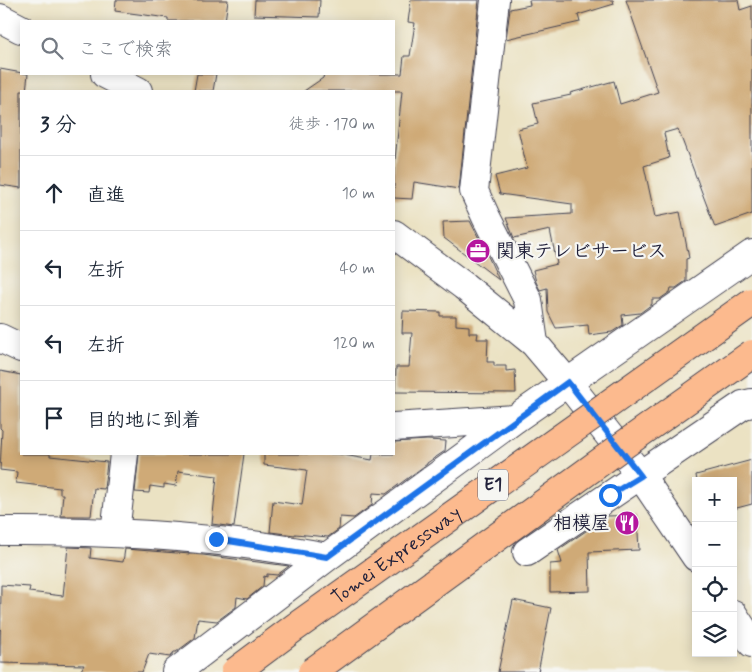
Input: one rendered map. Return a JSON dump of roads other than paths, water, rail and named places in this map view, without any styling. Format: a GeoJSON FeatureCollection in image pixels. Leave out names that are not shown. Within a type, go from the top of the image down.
{"type":"FeatureCollection","features":[{"type":"Feature","properties":{"kind":"highway","name":"Tomei Expressway"},"geometry":{"type":"LineString","coordinates":[[236,672],[335,599],[752,302]]}},
{"type":"Feature","properties":{"kind":"highway","name":"E1"},"geometry":{"type":"LineString","coordinates":[[312,672],[752,354]]}},
{"type":"Feature","properties":{"kind":"street"},"geometry":{"type":"LineString","coordinates":[[495,0],[474,191],[528,300],[534,343]]}},
{"type":"Feature","properties":{"kind":"street"},"geometry":{"type":"LineString","coordinates":[[0,18],[20,28]]}},
{"type":"Feature","properties":{"kind":"street"},"geometry":{"type":"LineString","coordinates":[[107,75],[136,90]]}},
{"type":"Feature","properties":{"kind":"street"},"geometry":{"type":"LineString","coordinates":[[395,235],[464,286],[534,343],[568,382],[641,476],[692,551]]}},
{"type":"Feature","properties":{"kind":"street"},"geometry":{"type":"LineString","coordinates":[[176,672],[327,557],[515,419],[752,254]]}},
{"type":"Feature","properties":{"kind":"street"},"geometry":{"type":"LineString","coordinates":[[0,338],[20,348]]}},
{"type":"Feature","properties":{"kind":"street"},"geometry":{"type":"LineString","coordinates":[[527,552],[743,406],[752,403]]}},
{"type":"Feature","properties":{"kind":"street"},"geometry":{"type":"LineString","coordinates":[[395,427],[515,419]]}},
{"type":"Feature","properties":{"kind":"street"},"geometry":{"type":"LineString","coordinates":[[115,533],[124,455]]}},
{"type":"Feature","properties":{"kind":"street"},"geometry":{"type":"LineString","coordinates":[[0,531],[115,533],[216,539],[327,557]]}},
{"type":"Feature","properties":{"kind":"street"},"geometry":{"type":"LineString","coordinates":[[737,620],[752,643]]}},
{"type":"Feature","properties":{"kind":"place","name":"関東テレビサービス"},"geometry":{"type":"Point","coordinates":[478,251]}},
{"type":"Feature","properties":{"kind":"place","name":"相模屋"},"geometry":{"type":"Point","coordinates":[627,523]}}]}
